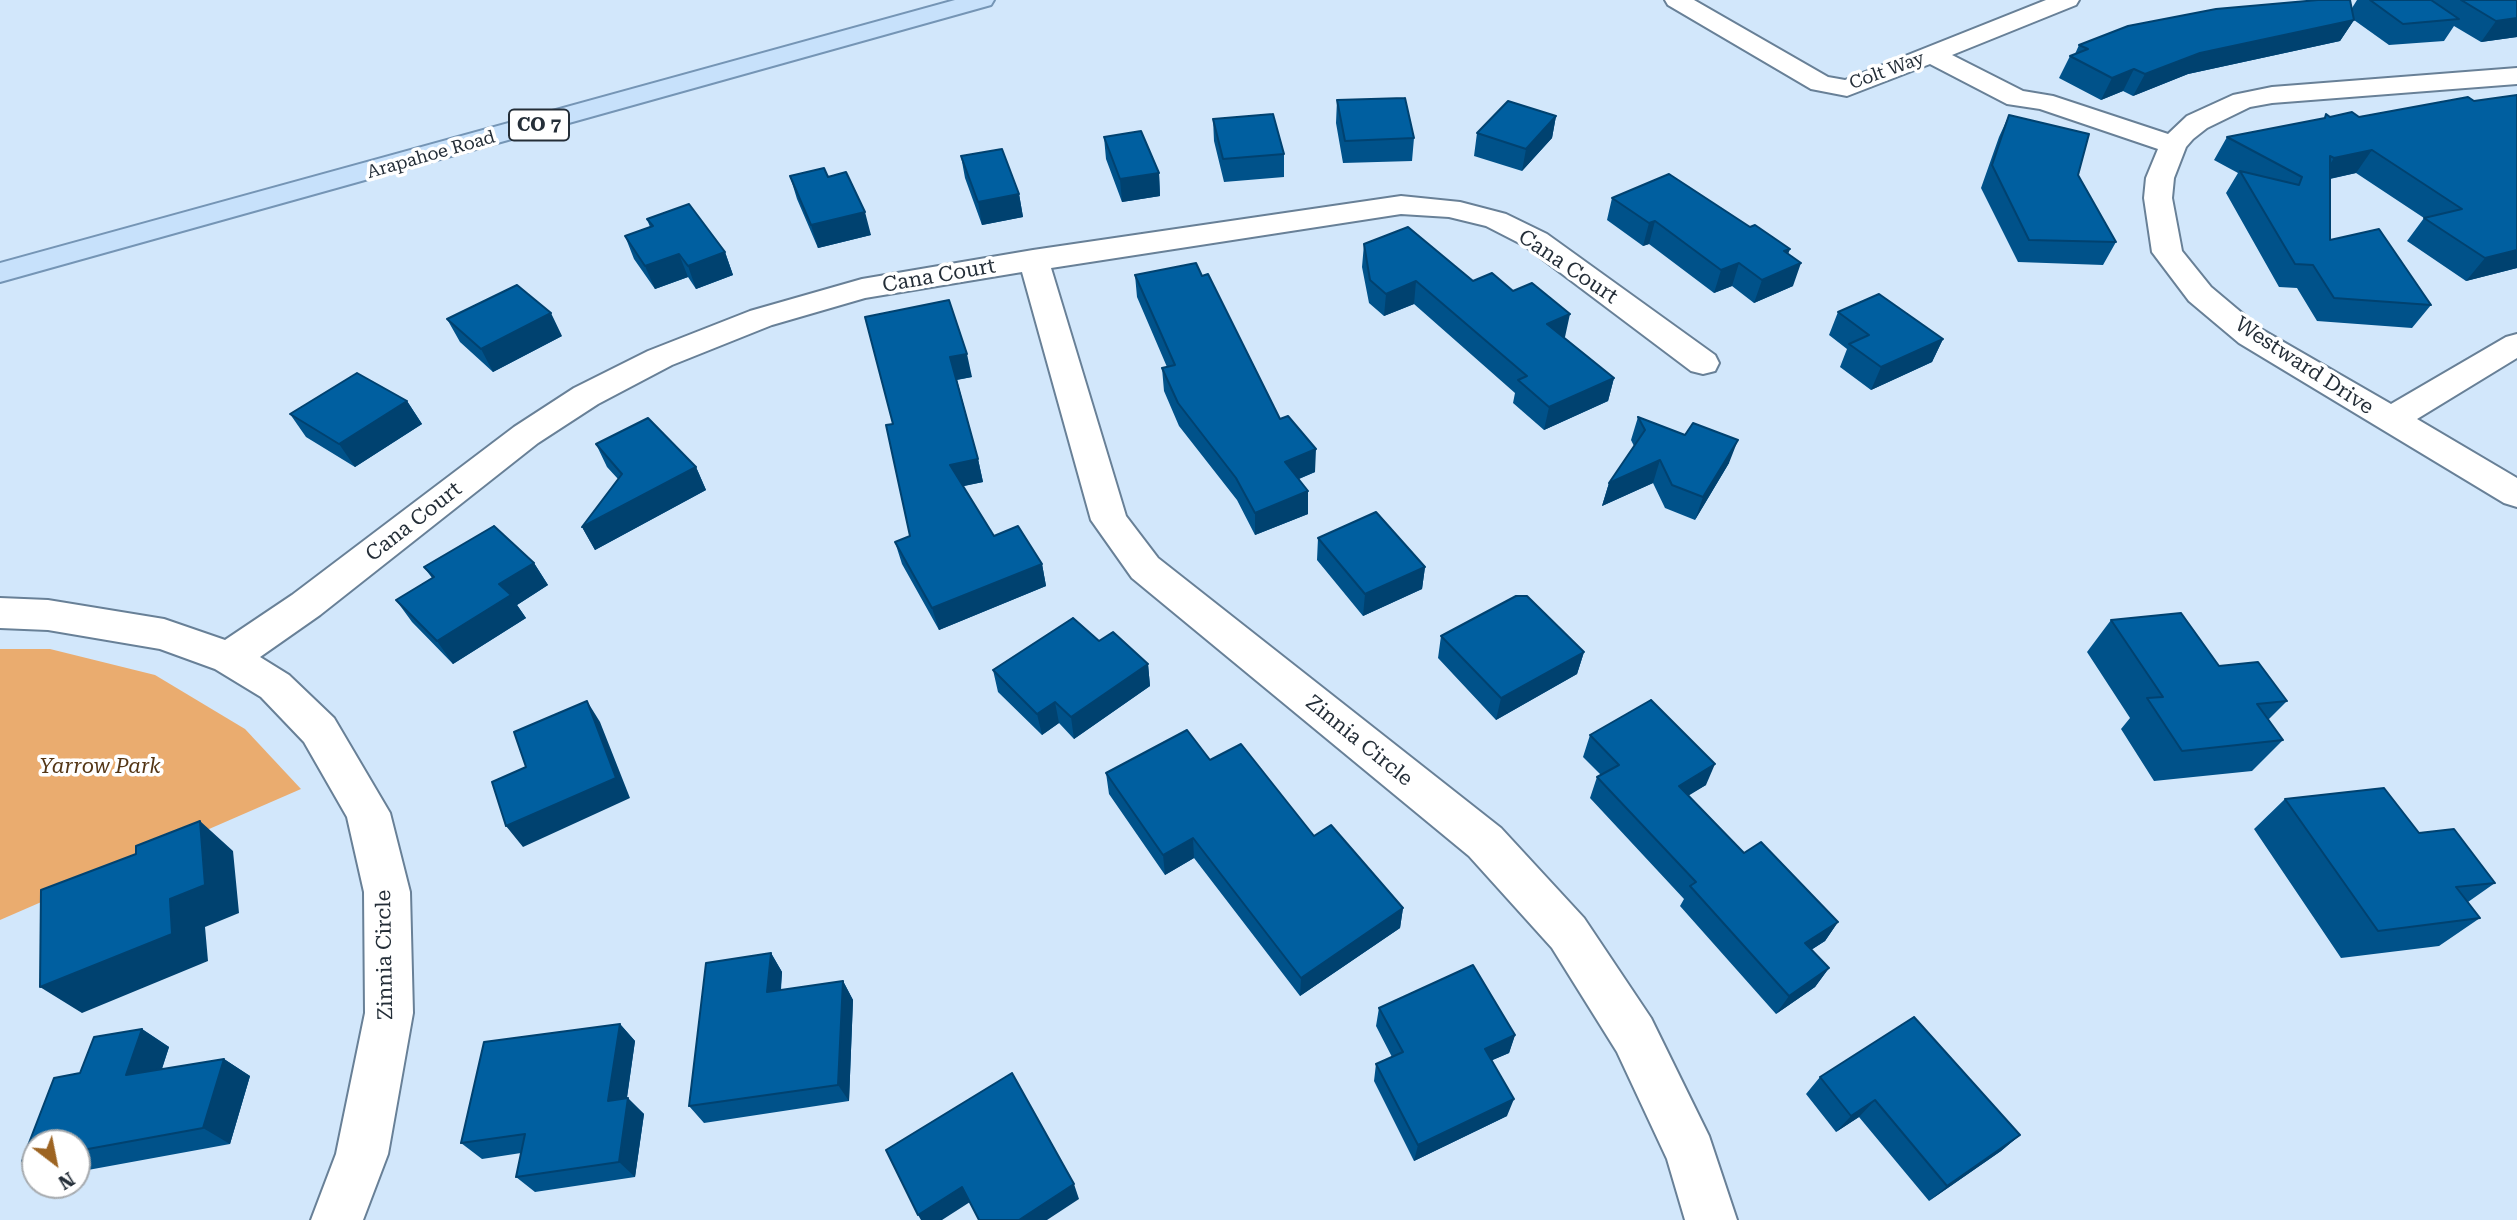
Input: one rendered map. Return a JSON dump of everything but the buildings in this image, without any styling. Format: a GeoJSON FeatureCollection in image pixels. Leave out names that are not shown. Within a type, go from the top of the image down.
{"type":"FeatureCollection","features":[{"type":"Feature","properties":{"kind":"main road","name":"Arapahoe Road"},"geometry":{"type":"LineString","coordinates":[[0,273],[982,0]]}},
{"type":"Feature","properties":{"kind":"street","name":"Colt Way"},"geometry":{"type":"LineString","coordinates":[[1677,0],[1833,88],[1847,88],[2067,0]]}},
{"type":"Feature","properties":{"kind":"street"},"geometry":{"type":"LineString","coordinates":[[1941,51],[2016,98],[2044,102],[2173,145]]}},
{"type":"Feature","properties":{"kind":"street","name":"Westward Drive"},"geometry":{"type":"LineString","coordinates":[[2517,76],[2272,95],[2242,101],[2197,122],[2173,145],[2160,178],[2158,198],[2167,252],[2200,294],[2250,336],[2517,494]]}},
{"type":"Feature","properties":{"kind":"street","name":"Cana Court"},"geometry":{"type":"LineString","coordinates":[[229,657],[306,605],[526,435],[586,396],[660,358],[761,318],[862,289],[1033,259],[1401,205],[1450,208],[1496,220],[1536,240],[1703,363]]}},
{"type":"Feature","properties":{"kind":"street","name":"Zinnia Circle"},"geometry":{"type":"LineString","coordinates":[[1033,259],[1109,520],[1145,568],[1485,842],[1568,933],[1634,1035],[1691,1154],[1711,1220]]}},
{"type":"Feature","properties":{"kind":"street"},"geometry":{"type":"LineString","coordinates":[[2390,420],[2517,344]]}},
{"type":"Feature","properties":{"kind":"street","name":"Zinnia Circle"},"geometry":{"type":"LineString","coordinates":[[0,613],[48,615],[164,634],[229,657],[275,686],[319,730],[368,813],[387,892],[389,1013],[362,1154],[337,1220]]}},
{"type":"Feature","properties":{"kind":"green space","name":"Yarrow Park"},"geometry":{"type":"Polygon","coordinates":[[[0,649],[50,649],[155,675],[245,729],[301,789],[0,920],[0,649]]]}}]}
